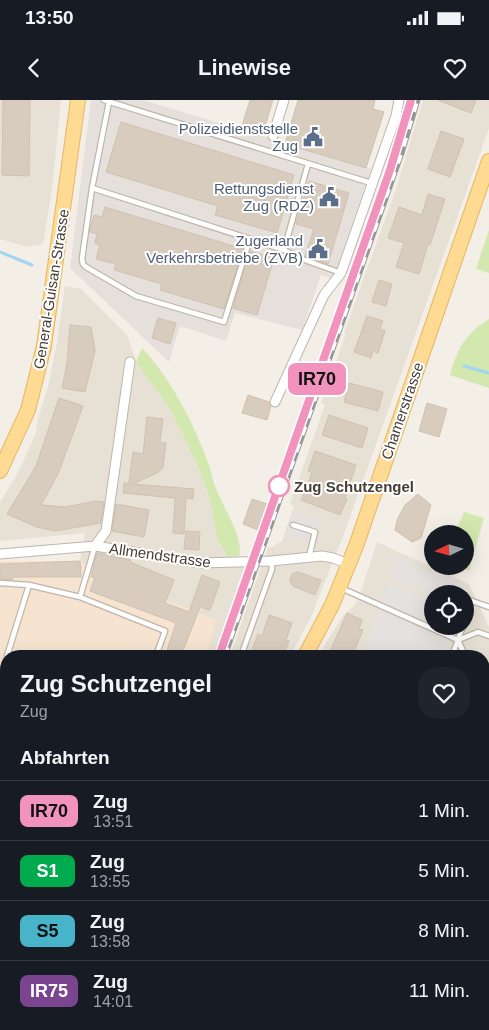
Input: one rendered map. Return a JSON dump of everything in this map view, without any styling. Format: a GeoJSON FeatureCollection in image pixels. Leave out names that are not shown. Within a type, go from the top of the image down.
{"type":"FeatureCollection","features":[{"type":"Feature","properties":{"kind":"main road","name":"General-Guisan-Strasse"},"geometry":{"type":"LineString","coordinates":[[0,471],[28,410],[44,346],[78,100]]}},
{"type":"Feature","properties":{"kind":"main road","name":"Chamerstrasse"},"geometry":{"type":"LineString","coordinates":[[308,650],[332,605],[348,564],[489,161]]}},
{"type":"Feature","properties":{"kind":"street"},"geometry":{"type":"LineString","coordinates":[[273,136],[284,100]]}},
{"type":"Feature","properties":{"kind":"street"},"geometry":{"type":"LineString","coordinates":[[275,402],[324,295],[341,272],[396,116],[399,100]]}},
{"type":"Feature","properties":{"kind":"street"},"geometry":{"type":"LineString","coordinates":[[95,546],[106,531],[130,362]]}},
{"type":"Feature","properties":{"kind":"street","name":"Allmendstrasse"},"geometry":{"type":"LineString","coordinates":[[0,554],[95,546],[201,563],[328,557],[348,564]]}},
{"type":"Feature","properties":{"kind":"lane"},"geometry":{"type":"LineString","coordinates":[[250,239],[224,322],[136,296],[86,268],[82,259],[107,101],[371,183]]}},
{"type":"Feature","properties":{"kind":"lane"},"geometry":{"type":"LineString","coordinates":[[284,250],[308,164]]}},
{"type":"Feature","properties":{"kind":"lane"},"geometry":{"type":"LineString","coordinates":[[92,188],[284,250],[302,259],[341,272]]}},
{"type":"Feature","properties":{"kind":"lane"},"geometry":{"type":"LineString","coordinates":[[293,525],[315,532],[309,557]]}},
{"type":"Feature","properties":{"kind":"lane"},"geometry":{"type":"LineString","coordinates":[[80,597],[95,546]]}},
{"type":"Feature","properties":{"kind":"lane"},"geometry":{"type":"LineString","coordinates":[[243,650],[272,569],[271,561]]}},
{"type":"Feature","properties":{"kind":"lane"},"geometry":{"type":"LineString","coordinates":[[0,583],[30,585],[80,597],[165,631],[158,650]]}},
{"type":"Feature","properties":{"kind":"lane"},"geometry":{"type":"LineString","coordinates":[[9,650],[30,585]]}},
{"type":"Feature","properties":{"kind":"lane"},"geometry":{"type":"LineString","coordinates":[[339,587],[458,640],[462,650]]}},
{"type":"Feature","properties":{"kind":"lane"},"geometry":{"type":"LineString","coordinates":[[474,602],[489,607]]}},
{"type":"Feature","properties":{"kind":"lane"},"geometry":{"type":"LineString","coordinates":[[458,640],[478,632],[489,636]]}},
{"type":"Feature","properties":{"kind":"lane"},"geometry":{"type":"LineString","coordinates":[[454,650],[460,635]]}},
{"type":"Feature","properties":{"kind":"shaded area"},"geometry":{"type":"Polygon","coordinates":[[[0,100],[61,100],[52,189],[43,244],[27,247],[0,239],[0,100]]]}},
{"type":"Feature","properties":{"kind":"shaded area"},"geometry":{"type":"Polygon","coordinates":[[[91,100],[143,100],[371,169],[333,279],[321,275],[302,330],[235,313],[226,341],[180,326],[169,362],[70,268],[91,100]]]}},
{"type":"Feature","properties":{"kind":"shaded area"},"geometry":{"type":"Polygon","coordinates":[[[423,100],[489,100],[489,128],[345,531],[311,617],[293,650],[232,650],[268,547],[270,548],[282,541],[294,506],[290,504],[325,405],[321,404],[346,334],[344,333],[397,186],[423,100]]]}},
{"type":"Feature","properties":{"kind":"shaded area"},"geometry":{"type":"Polygon","coordinates":[[[65,286],[81,289],[127,335],[136,362],[170,409],[197,464],[211,501],[217,538],[233,566],[245,566],[217,650],[208,650],[216,620],[92,570],[80,561],[85,533],[0,541],[0,502],[18,473],[36,433],[57,343],[65,286]]]}},
{"type":"Feature","properties":{"kind":"shaded area"},"geometry":{"type":"Polygon","coordinates":[[[293,511],[322,521],[319,529],[311,526],[305,542],[285,535],[293,511]]]}},
{"type":"Feature","properties":{"kind":"shaded area"},"geometry":{"type":"Polygon","coordinates":[[[377,542],[424,563],[424,575],[449,575],[469,584],[424,585],[424,635],[474,635],[474,595],[489,627],[489,650],[322,650],[342,617],[355,605],[377,542]]]}},
{"type":"Feature","properties":{"kind":"shaded area"},"geometry":{"type":"Polygon","coordinates":[[[397,556],[424,567],[424,575],[442,575],[466,585],[424,585],[424,592],[389,577],[397,556]]]}},
{"type":"Feature","properties":{"kind":"shaded area"},"geometry":{"type":"Polygon","coordinates":[[[0,561],[80,561],[92,570],[216,620],[208,650],[0,650],[0,561]]]}},
{"type":"Feature","properties":{"kind":"shaded area"},"geometry":{"type":"Polygon","coordinates":[[[388,584],[424,597],[424,635],[452,635],[446,650],[368,650],[380,602],[388,584]]]}},
{"type":"Feature","properties":{"kind":"green space"},"geometry":{"type":"Polygon","coordinates":[[[489,230],[489,273],[476,269],[489,230]]]}},
{"type":"Feature","properties":{"kind":"green space"},"geometry":{"type":"Polygon","coordinates":[[[489,319],[489,388],[450,375],[463,343],[473,331],[489,319]]]}},
{"type":"Feature","properties":{"kind":"green space"},"geometry":{"type":"Polygon","coordinates":[[[142,348],[162,373],[180,401],[195,430],[213,482],[236,532],[240,549],[239,556],[228,557],[217,538],[211,501],[197,464],[170,409],[136,362],[142,348]]]}},
{"type":"Feature","properties":{"kind":"green space"},"geometry":{"type":"Polygon","coordinates":[[[464,512],[484,518],[474,553],[474,525],[459,525],[464,512]]]}},
{"type":"Feature","properties":{"kind":"building"},"geometry":{"type":"Polygon","coordinates":[[[3,100],[30,100],[29,176],[2,175],[3,100]]]}},
{"type":"Feature","properties":{"kind":"building"},"geometry":{"type":"Polygon","coordinates":[[[250,100],[273,100],[262,136],[241,129],[250,100]]]}},
{"type":"Feature","properties":{"kind":"building","name":"Polizeidienststelle Zug"},"geometry":{"type":"Polygon","coordinates":[[[298,100],[375,100],[373,109],[384,112],[366,168],[285,144],[298,100]]]}},
{"type":"Feature","properties":{"kind":"building"},"geometry":{"type":"Polygon","coordinates":[[[438,100],[476,100],[471,113],[438,100]]]}},
{"type":"Feature","properties":{"kind":"building"},"geometry":{"type":"Polygon","coordinates":[[[121,122],[294,175],[277,233],[215,215],[218,206],[106,172],[121,122]]]}},
{"type":"Feature","properties":{"kind":"building"},"geometry":{"type":"Polygon","coordinates":[[[441,131],[464,139],[450,177],[428,169],[441,131]]]}},
{"type":"Feature","properties":{"kind":"building"},"geometry":{"type":"Polygon","coordinates":[[[309,181],[349,193],[328,264],[305,256],[314,229],[296,224],[309,181]]]}},
{"type":"Feature","properties":{"kind":"building"},"geometry":{"type":"Polygon","coordinates":[[[428,194],[445,199],[419,274],[396,267],[404,243],[388,238],[399,207],[422,215],[428,194]]]}},
{"type":"Feature","properties":{"kind":"building"},"geometry":{"type":"Polygon","coordinates":[[[105,207],[243,249],[224,309],[160,290],[162,284],[114,270],[116,264],[96,259],[100,245],[95,243],[97,234],[90,232],[90,230],[94,215],[102,217],[105,207]]]}},
{"type":"Feature","properties":{"kind":"building"},"geometry":{"type":"Polygon","coordinates":[[[250,251],[274,258],[257,315],[233,308],[250,251]]]}},
{"type":"Feature","properties":{"kind":"building"},"geometry":{"type":"Polygon","coordinates":[[[379,280],[392,284],[386,306],[372,302],[379,280]]]}},
{"type":"Feature","properties":{"kind":"building"},"geometry":{"type":"Polygon","coordinates":[[[367,316],[383,321],[380,329],[385,331],[378,353],[373,351],[371,358],[354,352],[367,316]]]}},
{"type":"Feature","properties":{"kind":"building"},"geometry":{"type":"Polygon","coordinates":[[[158,318],[176,323],[170,344],[152,338],[158,318]]]}},
{"type":"Feature","properties":{"kind":"building"},"geometry":{"type":"Polygon","coordinates":[[[70,325],[91,327],[95,351],[85,392],[62,388],[67,364],[70,325]]]}},
{"type":"Feature","properties":{"kind":"building"},"geometry":{"type":"Polygon","coordinates":[[[349,383],[383,392],[378,411],[344,402],[349,383]]]}},
{"type":"Feature","properties":{"kind":"building"},"geometry":{"type":"Polygon","coordinates":[[[248,395],[269,402],[271,406],[267,420],[242,413],[248,395]]]}},
{"type":"Feature","properties":{"kind":"building"},"geometry":{"type":"Polygon","coordinates":[[[59,398],[83,406],[58,474],[41,505],[65,507],[96,501],[104,502],[101,523],[55,531],[37,527],[7,514],[36,466],[59,398]]]}},
{"type":"Feature","properties":{"kind":"building"},"geometry":{"type":"Polygon","coordinates":[[[427,403],[447,409],[439,437],[419,431],[427,403]]]}},
{"type":"Feature","properties":{"kind":"building"},"geometry":{"type":"Polygon","coordinates":[[[329,415],[368,428],[362,448],[322,435],[329,415]]]}},
{"type":"Feature","properties":{"kind":"building"},"geometry":{"type":"Polygon","coordinates":[[[147,417],[163,419],[160,442],[166,443],[163,467],[159,472],[133,484],[194,489],[193,499],[186,498],[184,534],[173,533],[175,498],[123,493],[124,483],[129,483],[133,452],[143,454],[147,417]]]}},
{"type":"Feature","properties":{"kind":"building"},"geometry":{"type":"Polygon","coordinates":[[[315,451],[356,465],[345,498],[347,499],[340,515],[301,500],[312,473],[308,471],[315,451]]]}},
{"type":"Feature","properties":{"kind":"building"},"geometry":{"type":"Polygon","coordinates":[[[418,494],[431,505],[421,538],[412,542],[395,530],[397,520],[405,505],[418,494]]]}},
{"type":"Feature","properties":{"kind":"building"},"geometry":{"type":"Polygon","coordinates":[[[252,499],[267,504],[258,530],[243,524],[252,499]]]}},
{"type":"Feature","properties":{"kind":"building"},"geometry":{"type":"Polygon","coordinates":[[[116,504],[149,510],[144,537],[112,531],[116,504]]]}},
{"type":"Feature","properties":{"kind":"building"},"geometry":{"type":"Polygon","coordinates":[[[186,531],[200,532],[199,550],[184,549],[186,531]]]}},
{"type":"Feature","properties":{"kind":"building"},"geometry":{"type":"Polygon","coordinates":[[[97,553],[131,560],[130,562],[174,580],[165,603],[189,612],[202,575],[220,582],[210,610],[200,607],[183,650],[167,650],[176,623],[90,591],[95,577],[91,577],[97,553]]]}},
{"type":"Feature","properties":{"kind":"building"},"geometry":{"type":"Polygon","coordinates":[[[80,561],[81,577],[14,577],[12,580],[0,579],[0,564],[80,561]]]}},
{"type":"Feature","properties":{"kind":"building"},"geometry":{"type":"Polygon","coordinates":[[[298,572],[321,580],[315,595],[293,586],[290,581],[292,574],[298,572]]]}},
{"type":"Feature","properties":{"kind":"building"},"geometry":{"type":"Polygon","coordinates":[[[347,613],[362,620],[359,629],[363,630],[355,650],[331,650],[347,613]]]}},
{"type":"Feature","properties":{"kind":"building"},"geometry":{"type":"Polygon","coordinates":[[[269,615],[292,623],[286,640],[289,641],[285,650],[252,650],[258,634],[262,636],[269,615]]]}},
{"type":"Feature","properties":{"kind":"waterway"},"geometry":{"type":"LineString","coordinates":[[0,252],[32,265]]}},
{"type":"Feature","properties":{"kind":"waterway"},"geometry":{"type":"LineString","coordinates":[[464,366],[489,373]]}},
{"type":"Feature","properties":{"kind":"railway"},"geometry":{"type":"LineString","coordinates":[[227,650],[402,153],[418,100]]}},
{"type":"Feature","properties":{"kind":"train","name":"IR70"},"geometry":{"type":"LineString","coordinates":[[221,650],[390,170],[411,100]]}},
{"type":"Feature","properties":{"kind":"place","name":"Polizeidienststelle Zug"},"geometry":{"type":"Point","coordinates":[313,137]}},
{"type":"Feature","properties":{"kind":"place","name":"Rettungsdienst Zug (RDZ)"},"geometry":{"type":"Point","coordinates":[329,197]}},
{"type":"Feature","properties":{"kind":"place","name":"Zugerland Verkehrsbetriebe (ZVB)"},"geometry":{"type":"Point","coordinates":[318,249]}},
{"type":"Feature","properties":{"kind":"place","name":"Zug Schutzengel"},"geometry":{"type":"Point","coordinates":[279,486]}}]}
